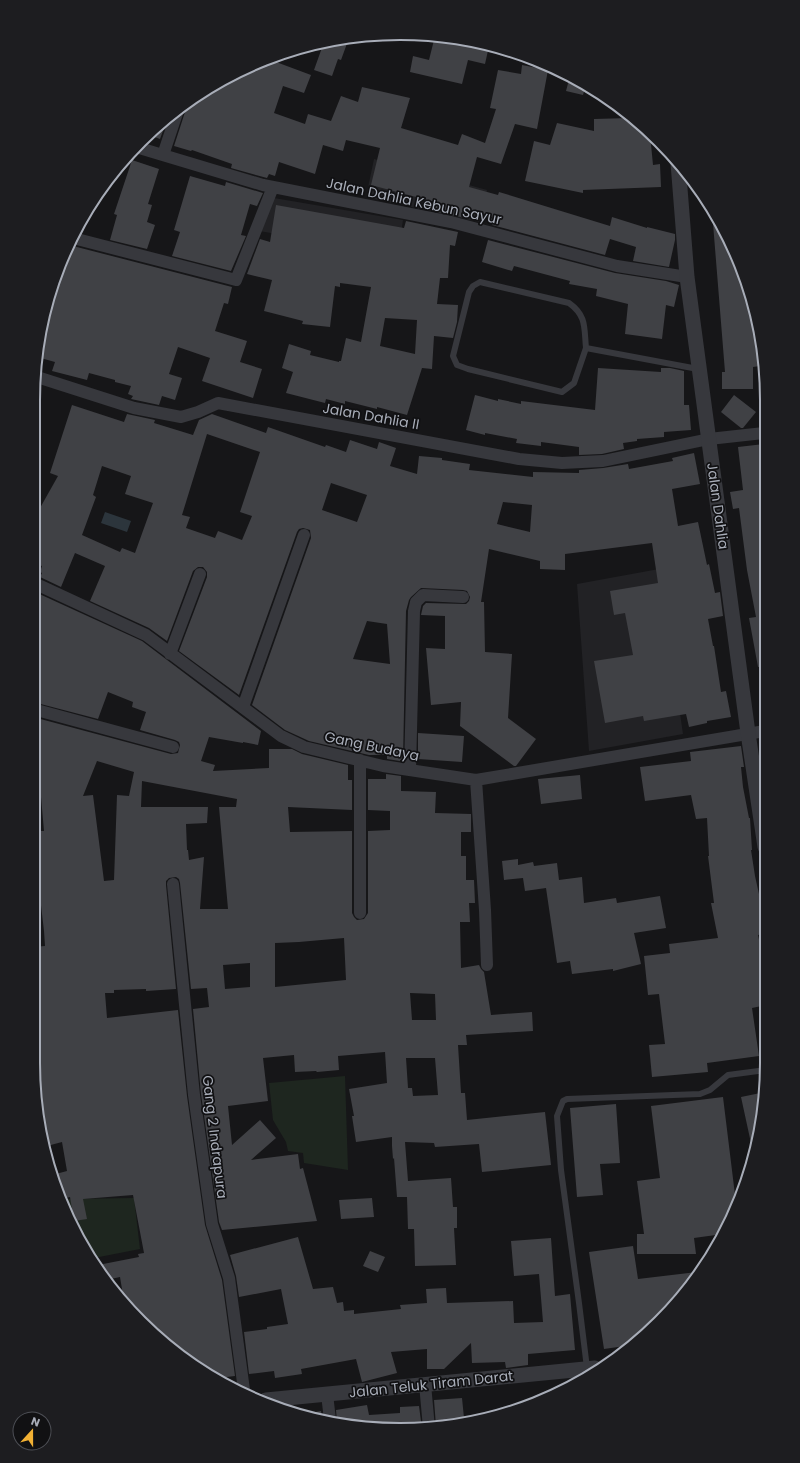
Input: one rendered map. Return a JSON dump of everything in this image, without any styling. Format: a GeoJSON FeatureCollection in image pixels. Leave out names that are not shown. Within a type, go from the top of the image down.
{"type":"FeatureCollection","features":[{"type":"Feature","properties":{"kind":"street"},"geometry":{"type":"LineString","coordinates":[[163,155],[175,119]]}},
{"type":"Feature","properties":{"kind":"street","name":"Jalan Dahlia Kebun Sayur"},"geometry":{"type":"LineString","coordinates":[[142,149],[273,187],[451,222],[617,266],[687,277]]}},
{"type":"Feature","properties":{"kind":"street","name":"Jalan Dahlia"},"geometry":{"type":"LineString","coordinates":[[679,172],[687,277],[748,734],[760,809]]}},
{"type":"Feature","properties":{"kind":"street"},"geometry":{"type":"LineString","coordinates":[[78,239],[236,280],[273,187]]}},
{"type":"Feature","properties":{"kind":"street","name":"Jalan Dahlia II"},"geometry":{"type":"LineString","coordinates":[[41,378],[134,408],[181,417],[198,412],[218,403],[519,459],[562,463],[603,461],[709,439],[760,433]]}},
{"type":"Feature","properties":{"kind":"street"},"geometry":{"type":"LineString","coordinates":[[243,707],[304,535]]}},
{"type":"Feature","properties":{"kind":"street"},"geometry":{"type":"LineString","coordinates":[[170,654],[200,574]]}},
{"type":"Feature","properties":{"kind":"street","name":"Gang Budaya"},"geometry":{"type":"LineString","coordinates":[[40,586],[146,635],[281,736],[304,747],[383,766],[476,780],[760,732]]}},
{"type":"Feature","properties":{"kind":"street"},"geometry":{"type":"LineString","coordinates":[[410,770],[414,611],[416,602],[422,595],[463,597]]}},
{"type":"Feature","properties":{"kind":"street"},"geometry":{"type":"LineString","coordinates":[[40,710],[173,748]]}},
{"type":"Feature","properties":{"kind":"street"},"geometry":{"type":"LineString","coordinates":[[360,760],[360,913]]}},
{"type":"Feature","properties":{"kind":"street"},"geometry":{"type":"LineString","coordinates":[[476,780],[485,910],[487,965]]}},
{"type":"Feature","properties":{"kind":"street","name":"Gang 2 Indrapura"},"geometry":{"type":"LineString","coordinates":[[173,884],[194,1095],[212,1224],[229,1278],[244,1387]]}},
{"type":"Feature","properties":{"kind":"street","name":"Jalan Teluk Tiram Darat"},"geometry":{"type":"LineString","coordinates":[[272,1399],[591,1368]]}},
{"type":"Feature","properties":{"kind":"street"},"geometry":{"type":"LineString","coordinates":[[425,1384],[428,1422]]}},
{"type":"Feature","properties":{"kind":"street"},"geometry":{"type":"LineString","coordinates":[[327,1394],[330,1416]]}},
{"type":"Feature","properties":{"kind":"lane"},"geometry":{"type":"LineString","coordinates":[[480,282],[569,303],[578,310],[583,320],[586,348],[574,383],[562,392],[468,369],[457,364],[453,356],[469,292],[473,286],[480,282]]}},
{"type":"Feature","properties":{"kind":"lane"},"geometry":{"type":"LineString","coordinates":[[586,348],[700,370]]}},
{"type":"Feature","properties":{"kind":"lane"},"geometry":{"type":"LineString","coordinates":[[591,1368],[578,1295],[561,1170],[557,1116],[563,1101],[567,1099],[700,1094],[710,1090],[728,1075],[760,1071]]}},
{"type":"Feature","properties":{"kind":"shaded area"},"geometry":{"type":"Polygon","coordinates":[[[374,159],[487,190],[479,222],[366,197],[374,159]]]}},
{"type":"Feature","properties":{"kind":"shaded area"},"geometry":{"type":"Polygon","coordinates":[[[274,198],[403,220],[398,254],[259,231],[274,198]]]}},
{"type":"Feature","properties":{"kind":"shaded area"},"geometry":{"type":"Polygon","coordinates":[[[105,512],[131,521],[127,532],[101,523],[105,512]]]}},
{"type":"Feature","properties":{"kind":"shaded area"},"geometry":{"type":"Polygon","coordinates":[[[659,569],[683,734],[589,751],[577,584],[659,569]]]}},
{"type":"Feature","properties":{"kind":"shaded area"},"geometry":{"type":"Polygon","coordinates":[[[345,1076],[348,1170],[304,1163],[303,1153],[288,1151],[286,1142],[273,1120],[269,1083],[345,1076]]]}},
{"type":"Feature","properties":{"kind":"shaded area"},"geometry":{"type":"Polygon","coordinates":[[[134,1198],[140,1249],[97,1257],[88,1243],[66,1199],[134,1198]]]}},
{"type":"Feature","properties":{"kind":"building"},"geometry":{"type":"Polygon","coordinates":[[[434,42],[488,51],[485,64],[468,60],[462,84],[410,72],[413,56],[429,60],[434,42]]]}},
{"type":"Feature","properties":{"kind":"building"},"geometry":{"type":"Polygon","coordinates":[[[347,44],[341,60],[338,59],[332,76],[314,70],[322,49],[347,44]]]}},
{"type":"Feature","properties":{"kind":"building"},"geometry":{"type":"Polygon","coordinates":[[[276,62],[311,75],[304,93],[283,86],[274,113],[305,124],[308,114],[331,121],[341,96],[358,102],[362,87],[410,98],[401,128],[458,145],[462,134],[485,143],[496,109],[490,108],[498,70],[521,74],[522,65],[542,69],[548,72],[537,129],[515,124],[501,164],[477,157],[469,187],[498,195],[499,192],[610,226],[612,217],[647,228],[675,234],[675,240],[669,267],[633,261],[636,247],[610,239],[605,255],[492,225],[493,223],[490,222],[492,217],[463,209],[461,217],[433,211],[435,202],[371,185],[380,148],[346,140],[343,151],[323,145],[315,174],[279,162],[275,176],[269,174],[267,178],[231,168],[232,164],[192,150],[174,146],[185,111],[220,88],[262,67],[276,62]]]}},
{"type":"Feature","properties":{"kind":"building"},"geometry":{"type":"Polygon","coordinates":[[[568,82],[584,91],[583,95],[566,91],[568,82]]]}},
{"type":"Feature","properties":{"kind":"building"},"geometry":{"type":"Polygon","coordinates":[[[624,118],[651,141],[653,165],[660,164],[661,187],[583,190],[583,193],[525,181],[534,141],[550,145],[557,123],[594,131],[594,119],[624,118]]]}},
{"type":"Feature","properties":{"kind":"building"},"geometry":{"type":"Polygon","coordinates":[[[164,128],[160,139],[154,137],[164,128]]]}},
{"type":"Feature","properties":{"kind":"building"},"geometry":{"type":"Polygon","coordinates":[[[132,160],[159,169],[148,204],[152,205],[147,222],[155,225],[147,249],[110,240],[117,215],[114,214],[132,160]]]}},
{"type":"Feature","properties":{"kind":"building"},"geometry":{"type":"Polygon","coordinates":[[[190,176],[225,186],[226,182],[263,193],[257,206],[250,204],[241,235],[246,236],[231,271],[172,256],[180,232],[174,230],[190,176]]]}},
{"type":"Feature","properties":{"kind":"building"},"geometry":{"type":"Polygon","coordinates":[[[276,205],[404,228],[406,221],[458,232],[455,246],[450,245],[448,278],[440,278],[437,304],[458,305],[457,322],[453,338],[434,336],[432,369],[422,368],[407,415],[345,401],[345,404],[326,399],[325,403],[286,393],[293,372],[282,368],[289,344],[311,351],[310,355],[339,362],[341,361],[346,338],[361,342],[371,287],[340,283],[340,287],[335,286],[330,327],[302,324],[303,321],[264,311],[272,280],[247,274],[260,239],[270,242],[276,205]],[[385,318],[380,346],[415,354],[417,320],[385,318]]]}},
{"type":"Feature","properties":{"kind":"building"},"geometry":{"type":"Polygon","coordinates":[[[713,222],[733,262],[741,284],[753,330],[758,366],[753,367],[753,389],[722,389],[722,372],[725,372],[713,222]]]}},
{"type":"Feature","properties":{"kind":"building"},"geometry":{"type":"Polygon","coordinates":[[[488,240],[615,273],[666,281],[679,285],[674,307],[666,305],[662,339],[625,334],[628,304],[596,296],[597,289],[569,284],[570,281],[514,266],[512,271],[482,262],[488,240]]]}},
{"type":"Feature","properties":{"kind":"building"},"geometry":{"type":"Polygon","coordinates":[[[74,246],[232,287],[228,304],[224,303],[215,331],[247,341],[240,362],[262,369],[253,398],[202,381],[210,358],[178,347],[169,374],[182,378],[175,400],[162,396],[159,405],[131,399],[133,396],[128,394],[131,386],[115,382],[115,380],[89,373],[87,380],[52,371],[55,362],[43,359],[43,353],[52,307],[74,246]]]}},
{"type":"Feature","properties":{"kind":"building"},"geometry":{"type":"Polygon","coordinates":[[[598,368],[661,372],[661,368],[670,368],[684,371],[684,405],[689,405],[691,430],[664,432],[664,437],[637,439],[637,441],[623,443],[624,449],[602,454],[579,455],[579,447],[541,442],[541,446],[516,443],[517,439],[485,433],[485,435],[466,430],[475,395],[498,401],[498,399],[521,404],[521,401],[595,410],[598,368]]]}},
{"type":"Feature","properties":{"kind":"building"},"geometry":{"type":"Polygon","coordinates":[[[734,395],[756,412],[743,428],[721,412],[734,395]]]}},
{"type":"Feature","properties":{"kind":"building"},"geometry":{"type":"Polygon","coordinates":[[[72,405],[124,422],[127,414],[155,420],[154,423],[193,435],[199,420],[212,414],[266,433],[268,427],[325,447],[326,445],[346,452],[350,440],[377,449],[379,442],[396,448],[390,466],[417,474],[419,456],[442,458],[442,460],[470,464],[469,470],[533,477],[533,472],[579,473],[579,470],[628,464],[629,469],[673,461],[672,458],[694,453],[700,484],[672,489],[678,526],[698,522],[707,565],[709,564],[715,593],[720,592],[723,616],[708,619],[721,692],[726,691],[731,717],[707,721],[707,723],[689,727],[686,714],[644,721],[643,716],[605,723],[594,661],[633,655],[625,613],[614,615],[610,591],[658,583],[652,543],[565,554],[565,570],[540,569],[540,561],[489,549],[481,602],[484,602],[485,652],[512,654],[508,718],[536,739],[516,766],[460,726],[461,702],[431,705],[426,648],[445,649],[445,616],[421,615],[423,606],[426,603],[466,604],[470,597],[467,591],[463,590],[421,588],[409,600],[406,611],[403,760],[387,759],[387,755],[369,755],[309,741],[285,730],[252,705],[311,538],[310,530],[303,528],[299,529],[297,532],[239,695],[179,651],[207,577],[207,572],[203,567],[198,567],[193,571],[167,641],[149,628],[90,601],[105,566],[75,553],[61,587],[40,577],[42,573],[40,572],[42,566],[40,565],[40,508],[58,476],[50,473],[72,405]],[[207,434],[182,515],[190,517],[186,528],[215,538],[218,531],[242,540],[252,516],[240,512],[260,452],[207,434]],[[102,466],[93,495],[96,497],[82,535],[120,552],[122,548],[135,553],[153,503],[125,494],[131,476],[102,466]],[[331,483],[322,510],[357,522],[367,495],[331,483]],[[503,502],[497,524],[530,532],[532,505],[503,502]],[[367,621],[353,659],[390,664],[387,624],[367,621]]]}},
{"type":"Feature","properties":{"kind":"building"},"geometry":{"type":"Polygon","coordinates":[[[760,444],[760,667],[758,667],[749,618],[756,617],[747,570],[739,508],[733,509],[730,492],[743,490],[738,447],[760,444]]]}},
{"type":"Feature","properties":{"kind":"building"},"geometry":{"type":"Polygon","coordinates":[[[40,594],[142,641],[261,731],[258,745],[209,737],[201,761],[215,765],[213,771],[269,768],[269,749],[292,749],[302,754],[348,765],[348,780],[352,780],[352,810],[288,807],[290,832],[352,831],[352,913],[357,920],[364,919],[368,913],[368,831],[390,830],[390,811],[368,810],[368,779],[386,779],[386,774],[401,776],[401,791],[436,792],[435,813],[471,814],[471,832],[461,832],[461,856],[466,856],[466,880],[474,880],[475,903],[469,903],[470,922],[460,922],[461,968],[479,965],[484,972],[491,1015],[532,1012],[533,1031],[466,1035],[467,1045],[458,1045],[461,1093],[465,1093],[467,1120],[545,1112],[551,1165],[482,1172],[479,1144],[435,1147],[434,1143],[405,1142],[408,1181],[451,1178],[453,1207],[457,1207],[457,1228],[454,1228],[456,1265],[415,1266],[414,1229],[408,1229],[407,1197],[397,1197],[392,1137],[356,1142],[352,1116],[354,1116],[349,1089],[387,1083],[385,1052],[338,1056],[339,1070],[317,1072],[295,1072],[294,1055],[263,1058],[268,1101],[228,1106],[232,1145],[260,1120],[276,1138],[251,1160],[298,1154],[300,1169],[303,1168],[317,1221],[222,1230],[219,1222],[201,1094],[193,1009],[209,1007],[207,988],[191,989],[180,883],[179,879],[176,877],[169,878],[166,881],[176,989],[146,991],[146,989],[114,990],[114,993],[105,993],[107,1018],[178,1010],[187,1096],[205,1225],[222,1280],[235,1376],[224,1377],[181,1349],[145,1318],[129,1300],[123,1292],[120,1277],[112,1279],[102,1264],[139,1257],[138,1254],[144,1253],[133,1195],[83,1199],[87,1219],[76,1221],[73,1213],[70,1197],[66,1198],[57,1174],[67,1171],[62,1142],[50,1145],[47,1133],[43,1110],[40,1063],[40,946],[45,946],[40,897],[40,831],[44,831],[40,797],[40,719],[171,754],[178,753],[180,745],[179,742],[175,740],[140,730],[146,712],[132,707],[133,702],[108,692],[98,719],[40,704],[40,594]],[[97,761],[83,796],[93,795],[104,881],[114,880],[117,795],[129,796],[134,772],[97,761]],[[142,781],[141,807],[208,807],[207,823],[186,824],[187,850],[189,860],[204,857],[200,909],[228,909],[219,807],[236,807],[237,799],[142,781]],[[344,938],[275,943],[275,987],[346,980],[344,938]],[[250,963],[223,965],[225,989],[250,987],[250,963]],[[410,993],[412,1020],[436,1020],[435,994],[410,993]],[[406,1058],[408,1088],[412,1088],[413,1096],[438,1095],[435,1058],[406,1058]]]}},
{"type":"Feature","properties":{"kind":"building"},"geometry":{"type":"Polygon","coordinates":[[[418,733],[464,736],[462,762],[418,759],[418,733]]]}},
{"type":"Feature","properties":{"kind":"building"},"geometry":{"type":"Polygon","coordinates":[[[741,746],[744,767],[741,767],[743,787],[750,818],[751,850],[760,898],[760,935],[758,935],[760,944],[760,1006],[752,1008],[759,1056],[707,1063],[708,1072],[652,1077],[649,1045],[665,1044],[659,994],[648,995],[644,956],[670,953],[669,944],[718,938],[711,903],[714,903],[708,856],[707,818],[696,819],[691,795],[645,801],[640,767],[691,761],[690,752],[741,746]]]}},
{"type":"Feature","properties":{"kind":"building"},"geometry":{"type":"Polygon","coordinates":[[[580,775],[582,799],[541,804],[538,779],[580,775]]]}},
{"type":"Feature","properties":{"kind":"building"},"geometry":{"type":"Polygon","coordinates":[[[518,859],[518,865],[533,862],[534,866],[557,863],[559,880],[582,877],[584,903],[616,898],[617,903],[660,896],[666,928],[634,933],[641,964],[613,971],[613,969],[572,974],[570,961],[557,963],[546,888],[525,891],[523,878],[504,880],[502,861],[518,859]]]}},
{"type":"Feature","properties":{"kind":"building"},"geometry":{"type":"Polygon","coordinates":[[[758,1093],[751,1143],[741,1097],[758,1093]]]}},
{"type":"Feature","properties":{"kind":"building"},"geometry":{"type":"Polygon","coordinates":[[[723,1097],[735,1195],[716,1235],[694,1238],[696,1254],[637,1254],[637,1234],[644,1234],[637,1181],[660,1178],[651,1106],[723,1097]]]}},
{"type":"Feature","properties":{"kind":"building"},"geometry":{"type":"Polygon","coordinates":[[[616,1104],[620,1163],[600,1164],[603,1195],[577,1197],[570,1108],[616,1104]]]}},
{"type":"Feature","properties":{"kind":"building"},"geometry":{"type":"Polygon","coordinates":[[[372,1198],[374,1217],[341,1219],[339,1200],[372,1198]]]}},
{"type":"Feature","properties":{"kind":"building"},"geometry":{"type":"Polygon","coordinates":[[[298,1237],[313,1289],[333,1287],[337,1303],[343,1302],[344,1311],[354,1310],[354,1314],[401,1309],[400,1305],[427,1303],[426,1289],[446,1288],[447,1303],[513,1301],[514,1323],[543,1322],[539,1274],[514,1276],[511,1241],[551,1238],[555,1296],[570,1294],[575,1350],[528,1354],[528,1365],[506,1368],[505,1362],[472,1363],[471,1343],[444,1369],[427,1369],[427,1349],[391,1352],[397,1373],[362,1382],[356,1359],[301,1369],[302,1374],[275,1378],[274,1371],[249,1374],[244,1332],[288,1324],[281,1289],[239,1297],[236,1276],[230,1255],[298,1237]]]}},
{"type":"Feature","properties":{"kind":"building"},"geometry":{"type":"Polygon","coordinates":[[[633,1246],[638,1279],[692,1273],[655,1318],[637,1334],[622,1346],[604,1349],[589,1252],[633,1246]]]}},
{"type":"Feature","properties":{"kind":"building"},"geometry":{"type":"Polygon","coordinates":[[[370,1251],[385,1257],[378,1272],[363,1266],[370,1251]]]}},
{"type":"Feature","properties":{"kind":"building"},"geometry":{"type":"Polygon","coordinates":[[[462,1398],[464,1417],[436,1421],[434,1400],[462,1398]]]}},
{"type":"Feature","properties":{"kind":"building"},"geometry":{"type":"Polygon","coordinates":[[[367,1405],[369,1415],[400,1413],[400,1407],[419,1406],[421,1422],[400,1423],[353,1420],[337,1417],[336,1410],[367,1405]]]}},
{"type":"Feature","properties":{"kind":"building"},"geometry":{"type":"Polygon","coordinates":[[[321,1411],[321,1414],[313,1412],[321,1411]]]}}]}
